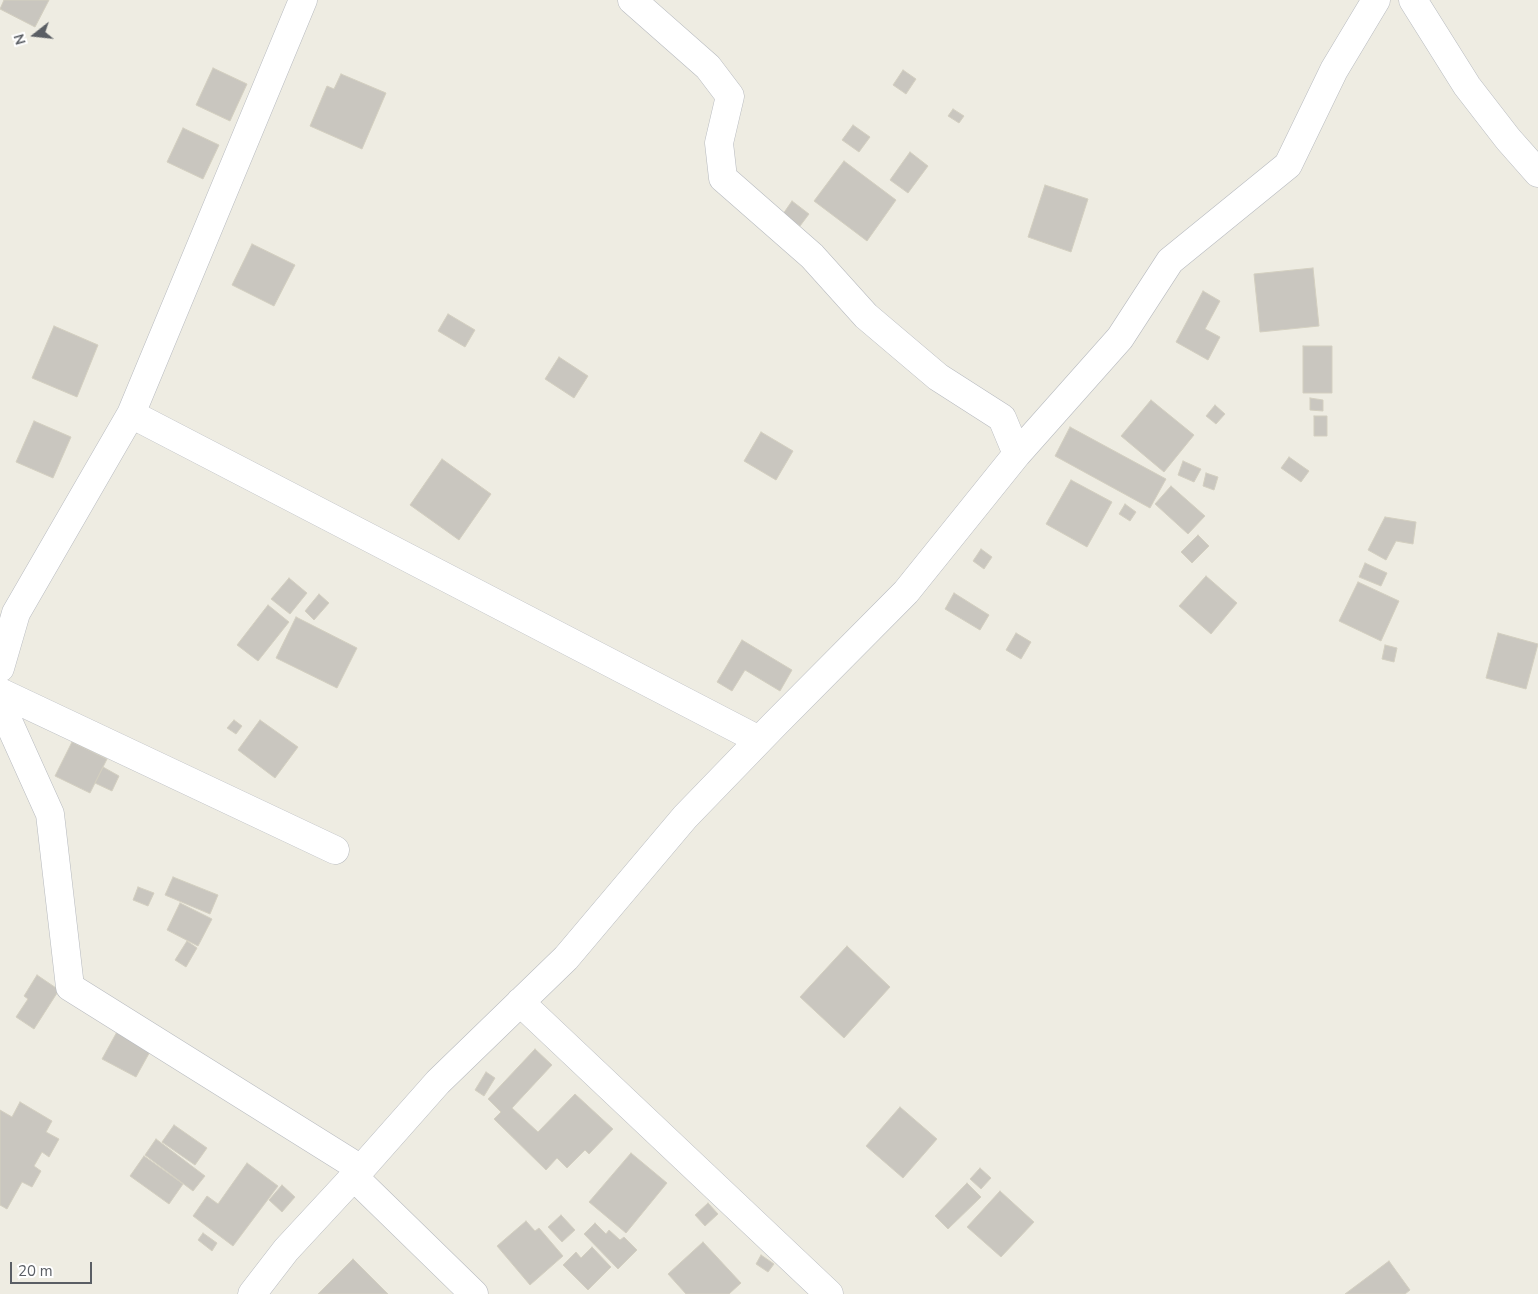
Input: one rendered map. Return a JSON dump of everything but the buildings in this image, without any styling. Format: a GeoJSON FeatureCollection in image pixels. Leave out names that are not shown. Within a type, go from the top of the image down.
{"type":"FeatureCollection","features":[{"type":"Feature","properties":{"kind":"street"},"geometry":{"type":"LineString","coordinates":[[0,668],[8,607],[131,414],[303,0]]}},
{"type":"Feature","properties":{"kind":"street"},"geometry":{"type":"LineString","coordinates":[[632,0],[708,68],[730,96],[719,143],[723,178],[812,256],[866,316],[938,377],[1002,418],[1017,454]]}},
{"type":"Feature","properties":{"kind":"street"},"geometry":{"type":"LineString","coordinates":[[252,1294],[286,1250],[358,1173],[438,1082],[566,958],[685,817],[906,592],[1017,454],[1120,338],[1170,261],[1288,165],[1334,70],[1376,0]]}},
{"type":"Feature","properties":{"kind":"street"},"geometry":{"type":"LineString","coordinates":[[1414,0],[1467,86],[1508,139],[1538,173]]}},
{"type":"Feature","properties":{"kind":"street"},"geometry":{"type":"LineString","coordinates":[[131,414],[759,740]]}},
{"type":"Feature","properties":{"kind":"street"},"geometry":{"type":"LineString","coordinates":[[0,692],[335,850]]}},
{"type":"Feature","properties":{"kind":"street"},"geometry":{"type":"LineString","coordinates":[[0,702],[50,814],[70,986],[358,1173],[474,1294]]}},
{"type":"Feature","properties":{"kind":"street"},"geometry":{"type":"LineString","coordinates":[[520,1002],[829,1294]]}}]}
